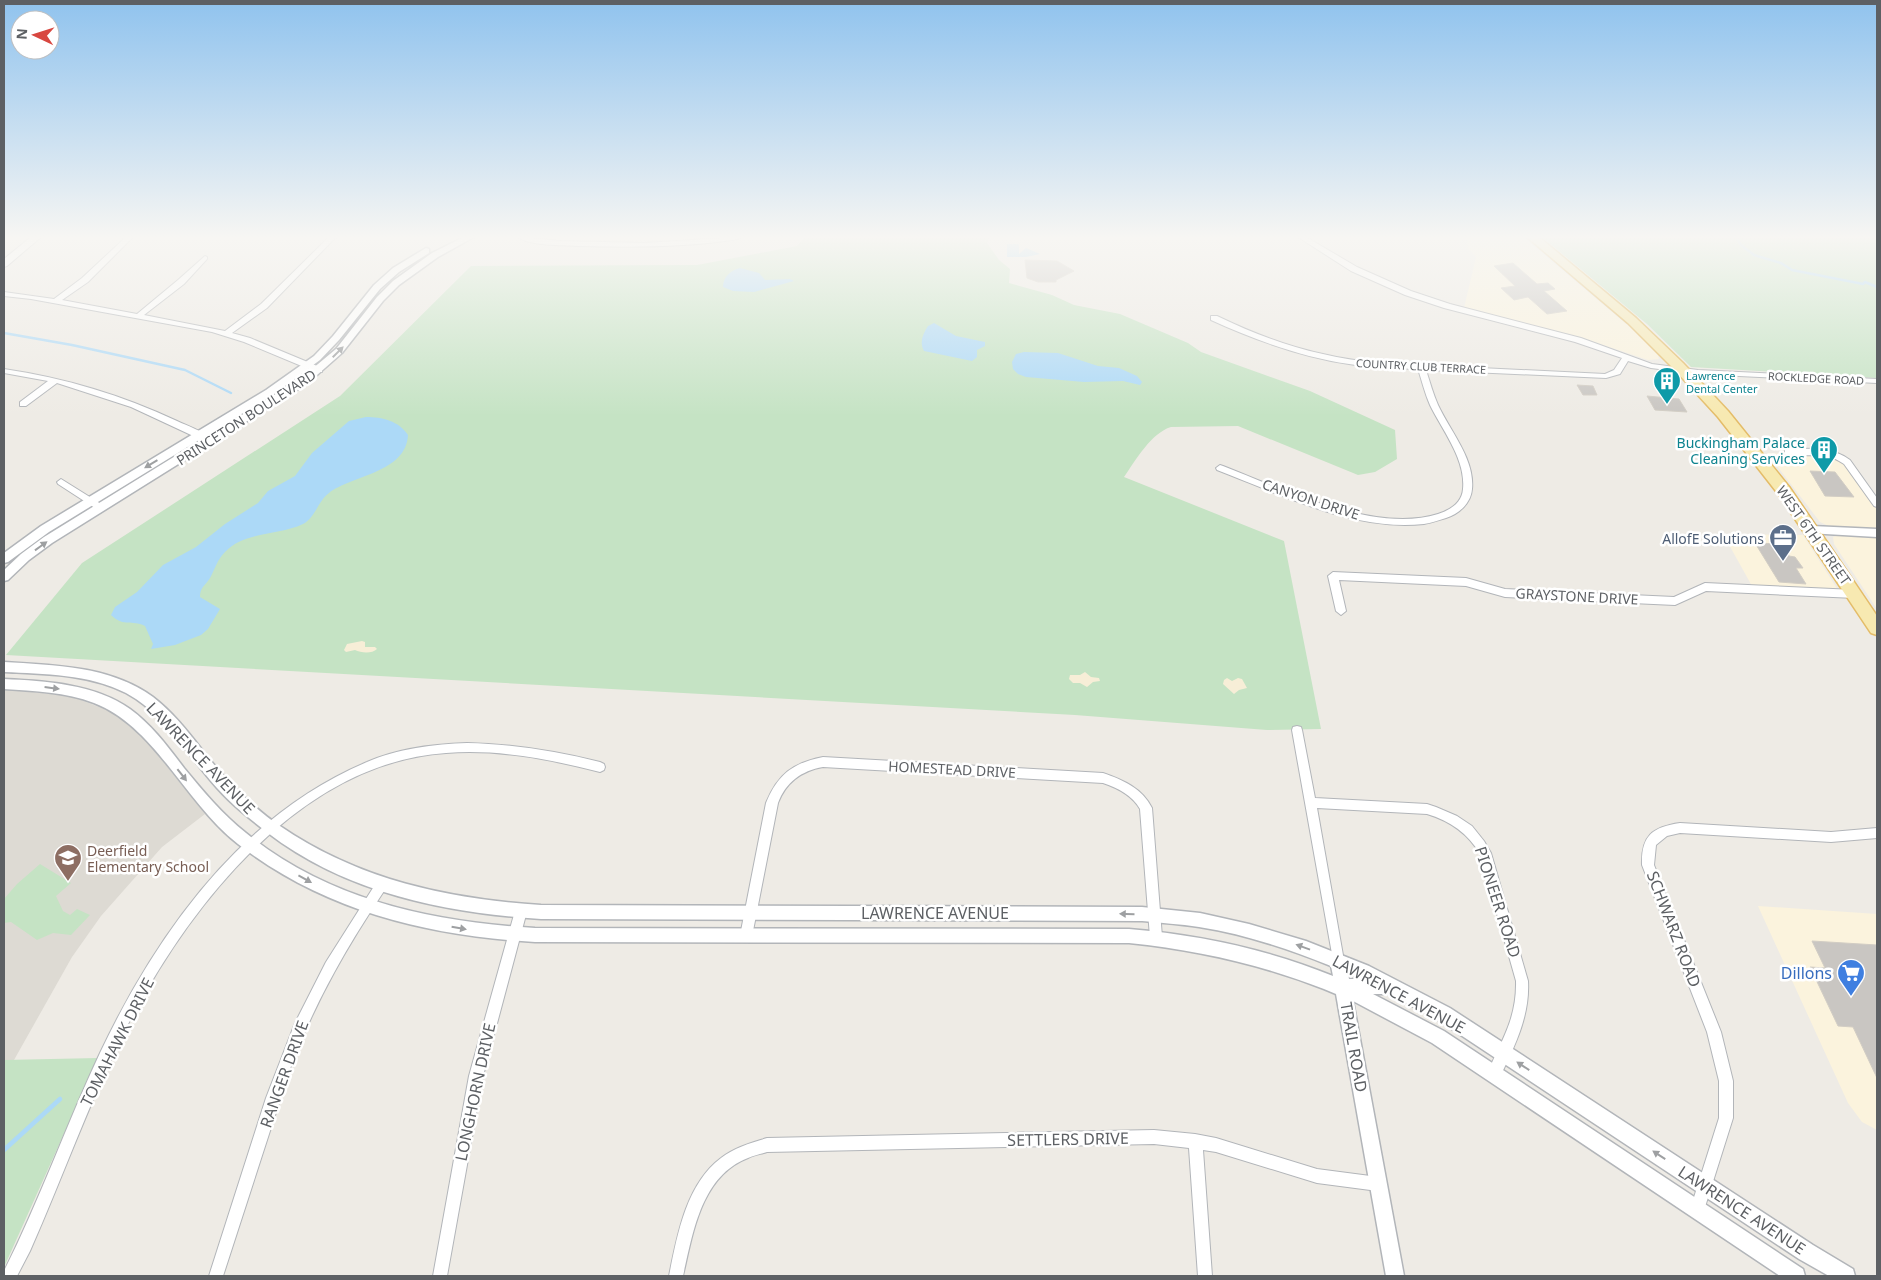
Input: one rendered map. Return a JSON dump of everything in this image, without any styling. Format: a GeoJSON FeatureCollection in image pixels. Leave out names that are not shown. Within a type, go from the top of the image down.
{"type":"FeatureCollection","features":[{"type":"Feature","properties":{"kind":"main road","name":"WEST 6TH STREET"},"geometry":{"type":"LineString","coordinates":[[1604,297],[1632,320],[1683,370],[1754,452],[1812,530],[1877,629]]}},
{"type":"Feature","properties":{"kind":"street"},"geometry":{"type":"LineString","coordinates":[[22,297],[139,316],[226,333],[319,370]]}},
{"type":"Feature","properties":{"kind":"street"},"geometry":{"type":"LineString","coordinates":[[56,302],[63,297]]}},
{"type":"Feature","properties":{"kind":"street"},"geometry":{"type":"LineString","coordinates":[[139,316],[163,297]]}},
{"type":"Feature","properties":{"kind":"street"},"geometry":{"type":"LineString","coordinates":[[226,333],[264,306],[273,297]]}},
{"type":"Feature","properties":{"kind":"street","name":"PRINCETON BOULEVARD"},"geometry":{"type":"LineString","coordinates":[[4,559],[33,537],[270,392],[307,366],[327,348],[368,297]]}},
{"type":"Feature","properties":{"kind":"street","name":"PRINCETON BOULEVARD"},"geometry":{"type":"LineString","coordinates":[[4,577],[36,549],[288,392],[319,370],[346,344],[382,297]]}},
{"type":"Feature","properties":{"kind":"street","name":"ROCKLEDGE ROAD"},"geometry":{"type":"LineString","coordinates":[[1419,297],[1447,306],[1578,340],[1651,366],[1683,370],[1877,381]]}},
{"type":"Feature","properties":{"kind":"street","name":"COUNTRY CLUB TERRACE"},"geometry":{"type":"LineString","coordinates":[[1214,318],[1264,341],[1310,354],[1369,364],[1606,376],[1617,372],[1626,357]]}},
{"type":"Feature","properties":{"kind":"street","name":"CANYON DRIVE"},"geometry":{"type":"LineString","coordinates":[[1220,468],[1335,510],[1367,518],[1410,522],[1436,519],[1448,514],[1460,506],[1465,499],[1468,491],[1468,480],[1454,442],[1434,404],[1420,367]]}},
{"type":"Feature","properties":{"kind":"street"},"geometry":{"type":"LineString","coordinates":[[4,371],[54,380],[129,402],[172,420],[210,441]]}},
{"type":"Feature","properties":{"kind":"street"},"geometry":{"type":"LineString","coordinates":[[22,404],[54,380]]}},
{"type":"Feature","properties":{"kind":"street"},"geometry":{"type":"LineString","coordinates":[[1788,452],[1830,453],[1840,456],[1847,462],[1877,504]]}},
{"type":"Feature","properties":{"kind":"street"},"geometry":{"type":"LineString","coordinates":[[61,482],[101,508]]}},
{"type":"Feature","properties":{"kind":"street"},"geometry":{"type":"LineString","coordinates":[[1812,530],[1877,533]]}},
{"type":"Feature","properties":{"kind":"street","name":"GRAYSTONE DRIVE"},"geometry":{"type":"LineString","coordinates":[[1341,611],[1333,576],[1466,582],[1505,593],[1675,601],[1705,588],[1712,587],[1855,594]]}},
{"type":"Feature","properties":{"kind":"street","name":"LAWRENCE AVENUE"},"geometry":{"type":"LineString","coordinates":[[4,667],[77,673],[112,681],[132,691],[164,714],[235,797],[295,844],[322,860],[350,873],[451,903],[521,911],[1089,913],[1155,915],[1200,920],[1279,939],[1338,961],[1444,1014],[1806,1252],[1846,1276]]}},
{"type":"Feature","properties":{"kind":"street","name":"LAWRENCE AVENUE"},"geometry":{"type":"LineString","coordinates":[[4,684],[75,692],[93,697],[123,711],[148,733],[204,803],[262,854],[323,888],[368,906],[423,921],[472,930],[515,934],[1156,937],[1195,942],[1261,957],[1297,968],[1343,987],[1424,1028],[1796,1276]]}},
{"type":"Feature","properties":{"kind":"street","name":"TRAIL ROAD"},"geometry":{"type":"LineString","coordinates":[[1297,730],[1395,1276]]}},
{"type":"Feature","properties":{"kind":"street","name":"TOMAHAWK DRIVE"},"geometry":{"type":"LineString","coordinates":[[9,1276],[120,1027],[145,982],[185,922],[226,870],[270,826],[308,797],[344,777],[381,761],[423,751],[471,747],[490,748],[566,758],[600,767]]}},
{"type":"Feature","properties":{"kind":"street","name":"HOMESTEAD DRIVE"},"geometry":{"type":"LineString","coordinates":[[746,936],[776,791],[789,774],[800,768],[823,762],[1103,778],[1118,783],[1135,793],[1146,808],[1156,937]]}},
{"type":"Feature","properties":{"kind":"street","name":"PIONEER ROAD"},"geometry":{"type":"LineString","coordinates":[[1310,803],[1426,809],[1438,812],[1464,825],[1480,843],[1486,853],[1522,980],[1524,997],[1522,1010],[1513,1037],[1494,1074]]}},
{"type":"Feature","properties":{"kind":"street","name":"SCHWARZ ROAD"},"geometry":{"type":"LineString","coordinates":[[1697,1210],[1726,1118],[1724,1064],[1714,1032],[1650,872],[1647,854],[1650,844],[1660,833],[1668,829],[1680,828],[1832,837],[1877,833]]}},
{"type":"Feature","properties":{"kind":"street","name":"RANGER DRIVE"},"geometry":{"type":"LineString","coordinates":[[216,1276],[291,1049],[322,980],[382,884]]}},
{"type":"Feature","properties":{"kind":"street","name":"LONGHORN DRIVE"},"geometry":{"type":"LineString","coordinates":[[440,1276],[476,1076],[521,911]]}},
{"type":"Feature","properties":{"kind":"street"},"geometry":{"type":"LineString","coordinates":[[1343,987],[1391,986]]}},
{"type":"Feature","properties":{"kind":"street","name":"SETTLERS DRIVE"},"geometry":{"type":"LineString","coordinates":[[676,1276],[685,1230],[692,1208],[700,1192],[722,1167],[736,1156],[752,1148],[767,1145],[1154,1137],[1216,1145],[1317,1176],[1378,1184]]}},
{"type":"Feature","properties":{"kind":"street"},"geometry":{"type":"LineString","coordinates":[[1195,1141],[1205,1276]]}},
{"type":"Feature","properties":{"kind":"shaded area"},"geometry":{"type":"Polygon","coordinates":[[[1467,297],[1594,297],[1631,328],[1658,355],[1659,359],[1648,360],[1597,343],[1464,308],[1467,297]]]}},
{"type":"Feature","properties":{"kind":"shaded area"},"geometry":{"type":"Polygon","coordinates":[[[1767,453],[1826,455],[1842,461],[1877,510],[1877,529],[1831,527],[1820,522],[1767,453]]]}},
{"type":"Feature","properties":{"kind":"shaded area"},"geometry":{"type":"Polygon","coordinates":[[[1723,534],[1803,535],[1838,590],[1752,586],[1723,534]]]}},
{"type":"Feature","properties":{"kind":"shaded area"},"geometry":{"type":"Polygon","coordinates":[[[1838,535],[1877,536],[1877,609],[1834,544],[1833,537],[1838,535]]]}},
{"type":"Feature","properties":{"kind":"shaded area","name":"Deerfield Elementary School"},"geometry":{"type":"Polygon","coordinates":[[[4,689],[71,696],[114,713],[145,739],[205,814],[162,847],[101,916],[72,957],[14,1060],[4,1060],[4,689]]]}},
{"type":"Feature","properties":{"kind":"shaded area"},"geometry":{"type":"Polygon","coordinates":[[[1758,906],[1877,914],[1877,1130],[1862,1122],[1848,1103],[1758,906]]]}},
{"type":"Feature","properties":{"kind":"green space"},"geometry":{"type":"Polygon","coordinates":[[[440,297],[1056,297],[1074,305],[1120,314],[1188,343],[1201,352],[1310,391],[1395,430],[1397,459],[1375,472],[1358,475],[1238,426],[1171,427],[1164,430],[1151,441],[1124,477],[1284,541],[1321,729],[1267,730],[1075,715],[6,655],[82,563],[340,396],[440,297]]]}},
{"type":"Feature","properties":{"kind":"green space"},"geometry":{"type":"Polygon","coordinates":[[[1614,297],[1877,297],[1877,378],[1691,367],[1647,324],[1614,297]]]}},
{"type":"Feature","properties":{"kind":"green space"},"geometry":{"type":"Polygon","coordinates":[[[40,864],[71,883],[56,896],[63,911],[70,915],[77,909],[90,915],[71,935],[53,933],[37,940],[11,922],[4,923],[4,899],[17,884],[40,864]]]}},
{"type":"Feature","properties":{"kind":"green space"},"geometry":{"type":"Polygon","coordinates":[[[98,1058],[5,1265],[4,1265],[4,1060],[98,1058]]]}},
{"type":"Feature","properties":{"kind":"sand"},"geometry":{"type":"Polygon","coordinates":[[[365,642],[365,647],[375,647],[377,649],[372,652],[355,650],[346,652],[344,650],[347,644],[365,642]]]}},
{"type":"Feature","properties":{"kind":"sand"},"geometry":{"type":"Polygon","coordinates":[[[1085,672],[1091,677],[1099,678],[1100,681],[1093,682],[1087,687],[1080,683],[1073,683],[1069,679],[1070,675],[1080,675],[1085,672]]]}},
{"type":"Feature","properties":{"kind":"sand"},"geometry":{"type":"Polygon","coordinates":[[[1227,678],[1232,681],[1238,678],[1242,679],[1247,688],[1239,690],[1234,694],[1223,684],[1227,678]]]}},
{"type":"Feature","properties":{"kind":"water"},"geometry":{"type":"Polygon","coordinates":[[[934,323],[956,336],[985,342],[985,346],[977,350],[977,357],[972,361],[924,351],[922,344],[923,335],[928,326],[934,323]]]}},
{"type":"Feature","properties":{"kind":"water"},"geometry":{"type":"Polygon","coordinates":[[[1024,352],[1058,353],[1098,366],[1119,368],[1137,376],[1142,382],[1140,385],[1123,381],[1084,382],[1026,377],[1018,374],[1013,369],[1012,362],[1016,354],[1024,352]]]}},
{"type":"Feature","properties":{"kind":"water"},"geometry":{"type":"Polygon","coordinates":[[[366,417],[395,423],[408,435],[405,448],[398,458],[376,472],[329,493],[322,500],[311,518],[303,524],[242,540],[225,552],[201,591],[200,597],[220,609],[208,629],[201,635],[175,645],[151,649],[153,644],[145,626],[120,621],[111,615],[115,607],[137,592],[163,565],[196,547],[225,524],[258,503],[268,491],[295,476],[312,453],[349,421],[366,417]]]}},
{"type":"Feature","properties":{"kind":"building"},"geometry":{"type":"Polygon","coordinates":[[[1510,297],[1551,297],[1567,311],[1547,314],[1528,297],[1514,300],[1510,297]]]}},
{"type":"Feature","properties":{"kind":"building"},"geometry":{"type":"Polygon","coordinates":[[[1577,385],[1593,386],[1597,395],[1583,395],[1577,385]]]}},
{"type":"Feature","properties":{"kind":"building","name":"Lawrence Dental Center"},"geometry":{"type":"Polygon","coordinates":[[[1647,396],[1679,399],[1687,412],[1655,410],[1647,396]]]}},
{"type":"Feature","properties":{"kind":"building"},"geometry":{"type":"Polygon","coordinates":[[[1810,471],[1835,472],[1854,497],[1825,496],[1810,471]]]}},
{"type":"Feature","properties":{"kind":"building","name":"AllofE Solutions"},"geometry":{"type":"Polygon","coordinates":[[[1755,543],[1782,544],[1789,556],[1795,557],[1803,568],[1796,568],[1806,584],[1779,582],[1755,543]]]}},
{"type":"Feature","properties":{"kind":"building","name":"Dillons"},"geometry":{"type":"Polygon","coordinates":[[[1812,941],[1877,945],[1877,1078],[1853,1027],[1838,1026],[1810,967],[1825,968],[1812,941]]]}},
{"type":"Feature","properties":{"kind":"waterway"},"geometry":{"type":"LineString","coordinates":[[4,333],[72,345],[185,370],[231,393]]}},
{"type":"Feature","properties":{"kind":"waterway"},"geometry":{"type":"LineString","coordinates":[[4,1150],[60,1099]]}},
{"type":"Feature","properties":{"kind":"place","name":"Lawrence Dental Center"},"geometry":{"type":"Point","coordinates":[1667,405]}},
{"type":"Feature","properties":{"kind":"place","name":"Buckingham Palace Cleaning Services"},"geometry":{"type":"Point","coordinates":[1824,474]}},
{"type":"Feature","properties":{"kind":"place","name":"AllofE Solutions"},"geometry":{"type":"Point","coordinates":[1783,562]}},
{"type":"Feature","properties":{"kind":"place","name":"Deerfield Elementary School"},"geometry":{"type":"Point","coordinates":[68,882]}},
{"type":"Feature","properties":{"kind":"place","name":"Dillons"},"geometry":{"type":"Point","coordinates":[1851,997]}}]}
